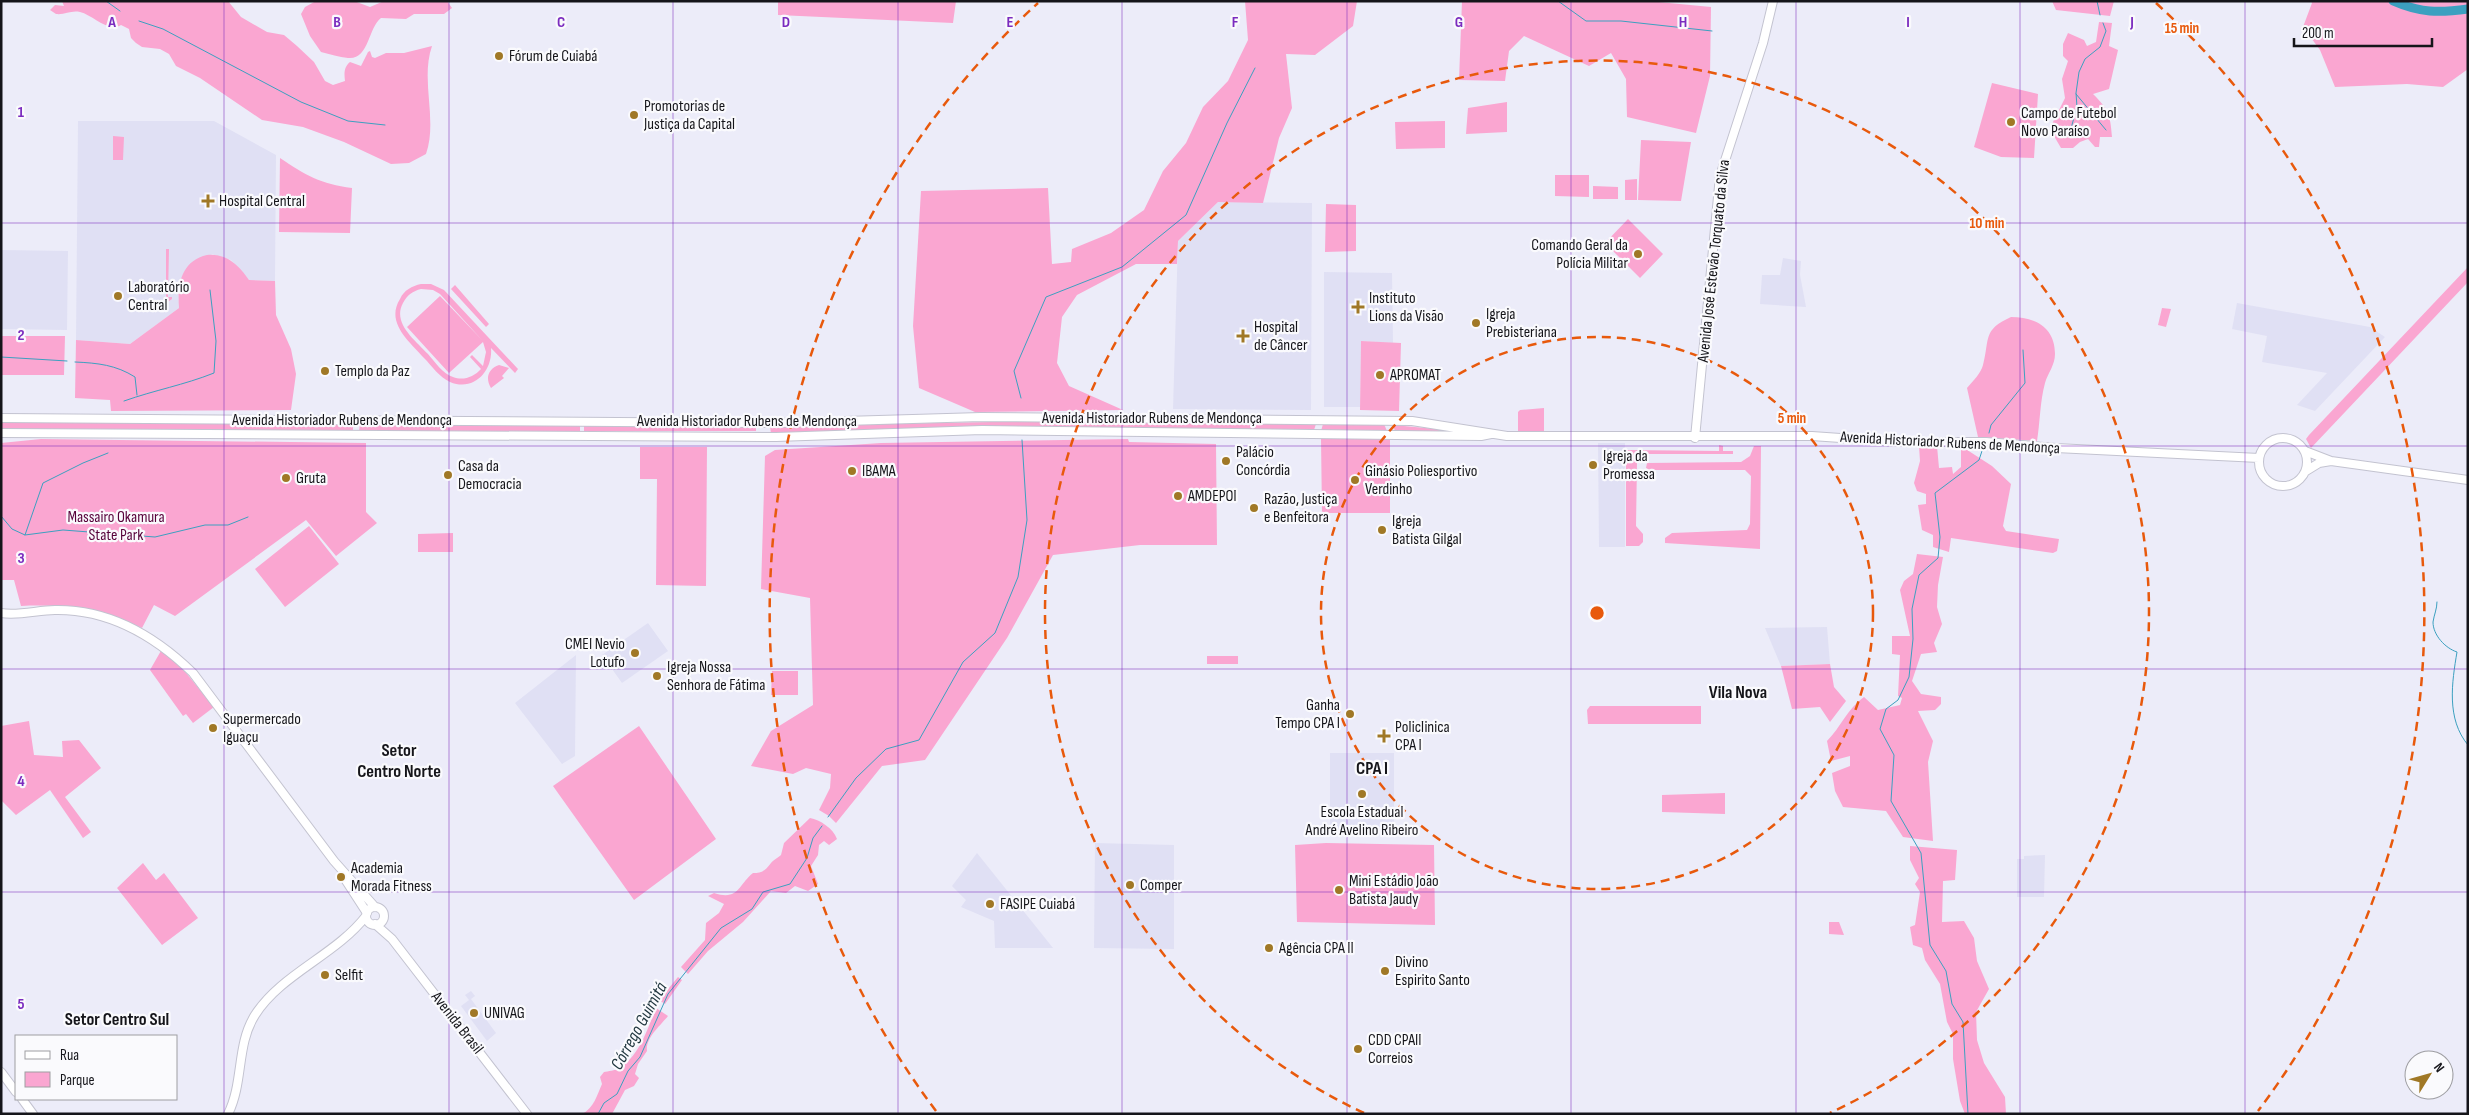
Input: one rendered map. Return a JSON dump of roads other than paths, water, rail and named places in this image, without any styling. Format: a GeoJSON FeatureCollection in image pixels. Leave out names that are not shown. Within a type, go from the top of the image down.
{"type":"FeatureCollection","features":[{"type":"Feature","properties":{"kind":"main road","name":"Avenida José Estevão Torquato da Silva"},"geometry":{"type":"LineString","coordinates":[[1695,438],[1720,176],[1764,43],[1773,1]]}},
{"type":"Feature","properties":{"kind":"main road","name":"Avenida Historiador Rubens de Mendonça"},"geometry":{"type":"LineString","coordinates":[[1,418],[776,422],[981,417],[1191,418],[1412,421],[1480,430],[1491,434]]}},
{"type":"Feature","properties":{"kind":"main road"},"geometry":{"type":"LineString","coordinates":[[1436,436],[1441,426]]}},
{"type":"Feature","properties":{"kind":"main road","name":"Avenida Historiador Rubens de Mendonça"},"geometry":{"type":"LineString","coordinates":[[2,434],[776,437],[982,430],[1436,436],[1491,434],[1695,438],[1806,436],[1897,442],[1980,442],[2056,448],[2260,458]]}},
{"type":"Feature","properties":{"kind":"main road"},"geometry":{"type":"LineString","coordinates":[[2331,461],[2319,463],[2306,471],[2294,484],[2281,486],[2274,484],[2262,474],[2260,458],[2268,443],[2279,438],[2294,440],[2305,451],[2331,461],[2468,480]]}},
{"type":"Feature","properties":{"kind":"main road"},"geometry":{"type":"LineString","coordinates":[[2305,451],[2308,460],[2306,471]]}},
{"type":"Feature","properties":{"kind":"main road"},"geometry":{"type":"LineString","coordinates":[[3,614],[57,610],[83,613],[123,624],[161,645],[192,674],[334,861],[375,907],[382,910],[383,918],[350,934]]}},
{"type":"Feature","properties":{"kind":"main road"},"geometry":{"type":"LineString","coordinates":[[334,861],[367,914],[368,921],[374,924]]}},
{"type":"Feature","properties":{"kind":"main road"},"geometry":{"type":"LineString","coordinates":[[228,1114],[237,1088],[245,1037],[256,1013],[274,994],[350,934],[370,909],[375,907]]}},
{"type":"Feature","properties":{"kind":"main road","name":"Avenida Brasil"},"geometry":{"type":"LineString","coordinates":[[383,918],[392,939]]}},
{"type":"Feature","properties":{"kind":"main road","name":"Avenida Brasil"},"geometry":{"type":"LineString","coordinates":[[374,924],[392,939],[525,1111]]}},
{"type":"Feature","properties":{"kind":"main road"},"geometry":{"type":"LineString","coordinates":[[1,1072],[15,1091]]}},
{"type":"Feature","properties":{"kind":"main road"},"geometry":{"type":"LineString","coordinates":[[23,1100],[33,1114]]}},
{"type":"Feature","properties":{"kind":"waterway"},"geometry":{"type":"LineString","coordinates":[[106,1],[120,11]]}},
{"type":"Feature","properties":{"kind":"waterway"},"geometry":{"type":"LineString","coordinates":[[1558,1],[1586,21],[1621,21],[1712,31]]}},
{"type":"Feature","properties":{"kind":"waterway"},"geometry":{"type":"LineString","coordinates":[[2097,1],[2100,15]]}},
{"type":"Feature","properties":{"kind":"waterway"},"geometry":{"type":"LineString","coordinates":[[2393,1],[2412,8],[2430,11],[2468,9]]}},
{"type":"Feature","properties":{"kind":"waterway"},"geometry":{"type":"LineString","coordinates":[[139,21],[163,29],[301,102],[348,121],[385,125]]}},
{"type":"Feature","properties":{"kind":"waterway"},"geometry":{"type":"LineString","coordinates":[[2070,132],[2077,107],[2076,93],[2079,72],[2085,59],[2100,47],[2106,31],[2103,23]]}},
{"type":"Feature","properties":{"kind":"waterway"},"geometry":{"type":"LineString","coordinates":[[1021,398],[1014,371],[1046,297],[1122,267],[1186,215],[1227,123],[1255,68]]}},
{"type":"Feature","properties":{"kind":"waterway"},"geometry":{"type":"LineString","coordinates":[[2076,94],[2106,130]]}},
{"type":"Feature","properties":{"kind":"waterway"},"geometry":{"type":"LineString","coordinates":[[124,401],[214,373],[216,341],[210,290]]}},
{"type":"Feature","properties":{"kind":"waterway"},"geometry":{"type":"LineString","coordinates":[[1989,433],[1991,425],[2025,383],[2023,350]]}},
{"type":"Feature","properties":{"kind":"waterway"},"geometry":{"type":"LineString","coordinates":[[1,357],[67,361]]}},
{"type":"Feature","properties":{"kind":"waterway"},"geometry":{"type":"LineString","coordinates":[[75,362],[106,365],[128,373],[135,377],[137,395]]}},
{"type":"Feature","properties":{"kind":"waterway","name":"Córrego Guimitá"},"geometry":{"type":"LineString","coordinates":[[828,817],[856,778],[886,749],[919,740],[963,662],[995,633],[1018,577],[1027,520],[1022,440]]}},
{"type":"Feature","properties":{"kind":"waterway"},"geometry":{"type":"LineString","coordinates":[[1968,1114],[1963,1022],[1952,1004],[1946,971],[1930,945],[1921,853],[1891,801],[1894,755],[1880,729],[1886,709],[1898,700],[1909,677],[1913,639],[1912,609],[1919,575],[1938,558],[1940,537],[1935,493],[1979,460],[1982,451]]}},
{"type":"Feature","properties":{"kind":"waterway"},"geometry":{"type":"LineString","coordinates":[[1,516],[12,529],[25,535],[43,483],[108,453]]}},
{"type":"Feature","properties":{"kind":"waterway"},"geometry":{"type":"LineString","coordinates":[[25,535],[63,530],[155,537],[205,525],[228,525],[248,517]]}},
{"type":"Feature","properties":{"kind":"waterway"},"geometry":{"type":"LineString","coordinates":[[2437,602],[2433,622],[2435,632],[2444,644],[2457,652],[2452,700],[2456,724],[2468,745]]}},
{"type":"Feature","properties":{"kind":"waterway","name":"Córrego Guimitá"},"geometry":{"type":"LineString","coordinates":[[598,1114],[604,1103],[617,1094],[628,1071],[640,1057],[668,994],[721,928],[752,909],[763,892],[790,884],[807,858],[813,838],[822,826]]}},
{"type":"Feature","properties":{"kind":"place","name":"Fórum de Cuiabá"},"geometry":{"type":"Point","coordinates":[499,56]}},
{"type":"Feature","properties":{"kind":"place","name":"Promotorias de Justiça da Capital"},"geometry":{"type":"Point","coordinates":[634,115]}},
{"type":"Feature","properties":{"kind":"place","name":"Campo de Futebol Novo Paraíso"},"geometry":{"type":"Point","coordinates":[2011,122]}},
{"type":"Feature","properties":{"kind":"place","name":"Hospital Central"},"geometry":{"type":"Point","coordinates":[208,201]}},
{"type":"Feature","properties":{"kind":"place","name":"Comando Geral da Polícia Militar"},"geometry":{"type":"Point","coordinates":[1638,254]}},
{"type":"Feature","properties":{"kind":"place","name":"Laboratório Central"},"geometry":{"type":"Point","coordinates":[118,296]}},
{"type":"Feature","properties":{"kind":"place","name":"Instituto Lions da Visão"},"geometry":{"type":"Point","coordinates":[1358,307]}},
{"type":"Feature","properties":{"kind":"place","name":"Igreja Prebisteriana"},"geometry":{"type":"Point","coordinates":[1476,323]}},
{"type":"Feature","properties":{"kind":"place","name":"Hospital de Câncer"},"geometry":{"type":"Point","coordinates":[1243,336]}},
{"type":"Feature","properties":{"kind":"place","name":"Templo da Paz"},"geometry":{"type":"Point","coordinates":[325,371]}},
{"type":"Feature","properties":{"kind":"place","name":"APROMAT"},"geometry":{"type":"Point","coordinates":[1380,375]}},
{"type":"Feature","properties":{"kind":"place","name":"Palácio Concórdia"},"geometry":{"type":"Point","coordinates":[1226,461]}},
{"type":"Feature","properties":{"kind":"place","name":"Igreja da Promessa"},"geometry":{"type":"Point","coordinates":[1593,465]}},
{"type":"Feature","properties":{"kind":"place","name":"IBAMA"},"geometry":{"type":"Point","coordinates":[852,471]}},
{"type":"Feature","properties":{"kind":"place","name":"Casa da Democracia"},"geometry":{"type":"Point","coordinates":[448,475]}},
{"type":"Feature","properties":{"kind":"place","name":"Gruta"},"geometry":{"type":"Point","coordinates":[286,478]}},
{"type":"Feature","properties":{"kind":"place","name":"Ginásio Poliesportivo Verdinho"},"geometry":{"type":"Point","coordinates":[1355,480]}},
{"type":"Feature","properties":{"kind":"place","name":"AMDEPOl"},"geometry":{"type":"Point","coordinates":[1178,496]}},
{"type":"Feature","properties":{"kind":"place","name":"Razão, Justiça e Benfeitora"},"geometry":{"type":"Point","coordinates":[1254,508]}},
{"type":"Feature","properties":{"kind":"place","name":"Igreja Batista Gilgal"},"geometry":{"type":"Point","coordinates":[1382,530]}},
{"type":"Feature","properties":{"kind":"place","name":"CMEI Nevio Lotufo"},"geometry":{"type":"Point","coordinates":[635,653]}},
{"type":"Feature","properties":{"kind":"place","name":"Igreja Nossa Senhora de Fátima"},"geometry":{"type":"Point","coordinates":[657,676]}},
{"type":"Feature","properties":{"kind":"place","name":"Ganha Tempo CPA I"},"geometry":{"type":"Point","coordinates":[1350,714]}},
{"type":"Feature","properties":{"kind":"place","name":"Supermercado Iguaçu"},"geometry":{"type":"Point","coordinates":[213,728]}},
{"type":"Feature","properties":{"kind":"place","name":"Policlinica CPA I"},"geometry":{"type":"Point","coordinates":[1384,736]}},
{"type":"Feature","properties":{"kind":"place","name":"Escola Estadual André Avelino Ribeiro"},"geometry":{"type":"Point","coordinates":[1362,794]}},
{"type":"Feature","properties":{"kind":"place","name":"Academia Morada Fitness"},"geometry":{"type":"Point","coordinates":[341,877]}},
{"type":"Feature","properties":{"kind":"place","name":"Comper"},"geometry":{"type":"Point","coordinates":[1130,885]}},
{"type":"Feature","properties":{"kind":"place","name":"Mini Estádio João Batista Jaudy"},"geometry":{"type":"Point","coordinates":[1339,890]}},
{"type":"Feature","properties":{"kind":"place","name":"FASIPE Cuiabá"},"geometry":{"type":"Point","coordinates":[990,904]}},
{"type":"Feature","properties":{"kind":"place","name":"Agência CPA II"},"geometry":{"type":"Point","coordinates":[1269,948]}},
{"type":"Feature","properties":{"kind":"place","name":"Divino Espirito Santo"},"geometry":{"type":"Point","coordinates":[1385,971]}},
{"type":"Feature","properties":{"kind":"place","name":"Selfit"},"geometry":{"type":"Point","coordinates":[325,975]}},
{"type":"Feature","properties":{"kind":"place","name":"UNIVAG"},"geometry":{"type":"Point","coordinates":[474,1013]}},
{"type":"Feature","properties":{"kind":"place","name":"CDD CPAII Correios"},"geometry":{"type":"Point","coordinates":[1358,1049]}},
{"type":"Feature","properties":{"kind":"district","name":"Vila Nova"},"geometry":{"type":"Point","coordinates":[1738,692]}},
{"type":"Feature","properties":{"kind":"district","name":"Setor Centro Norte"},"geometry":{"type":"Point","coordinates":[399,760]}},
{"type":"Feature","properties":{"kind":"district","name":"CPA I"},"geometry":{"type":"Point","coordinates":[1372,768]}},
{"type":"Feature","properties":{"kind":"district","name":"Setor Centro Sul"},"geometry":{"type":"Point","coordinates":[117,1019]}},
{"type":"Feature","properties":{"kind":"park label","name":"Massairo Okamura State Park"},"geometry":{"type":"Point","coordinates":[116,526]}}]}
